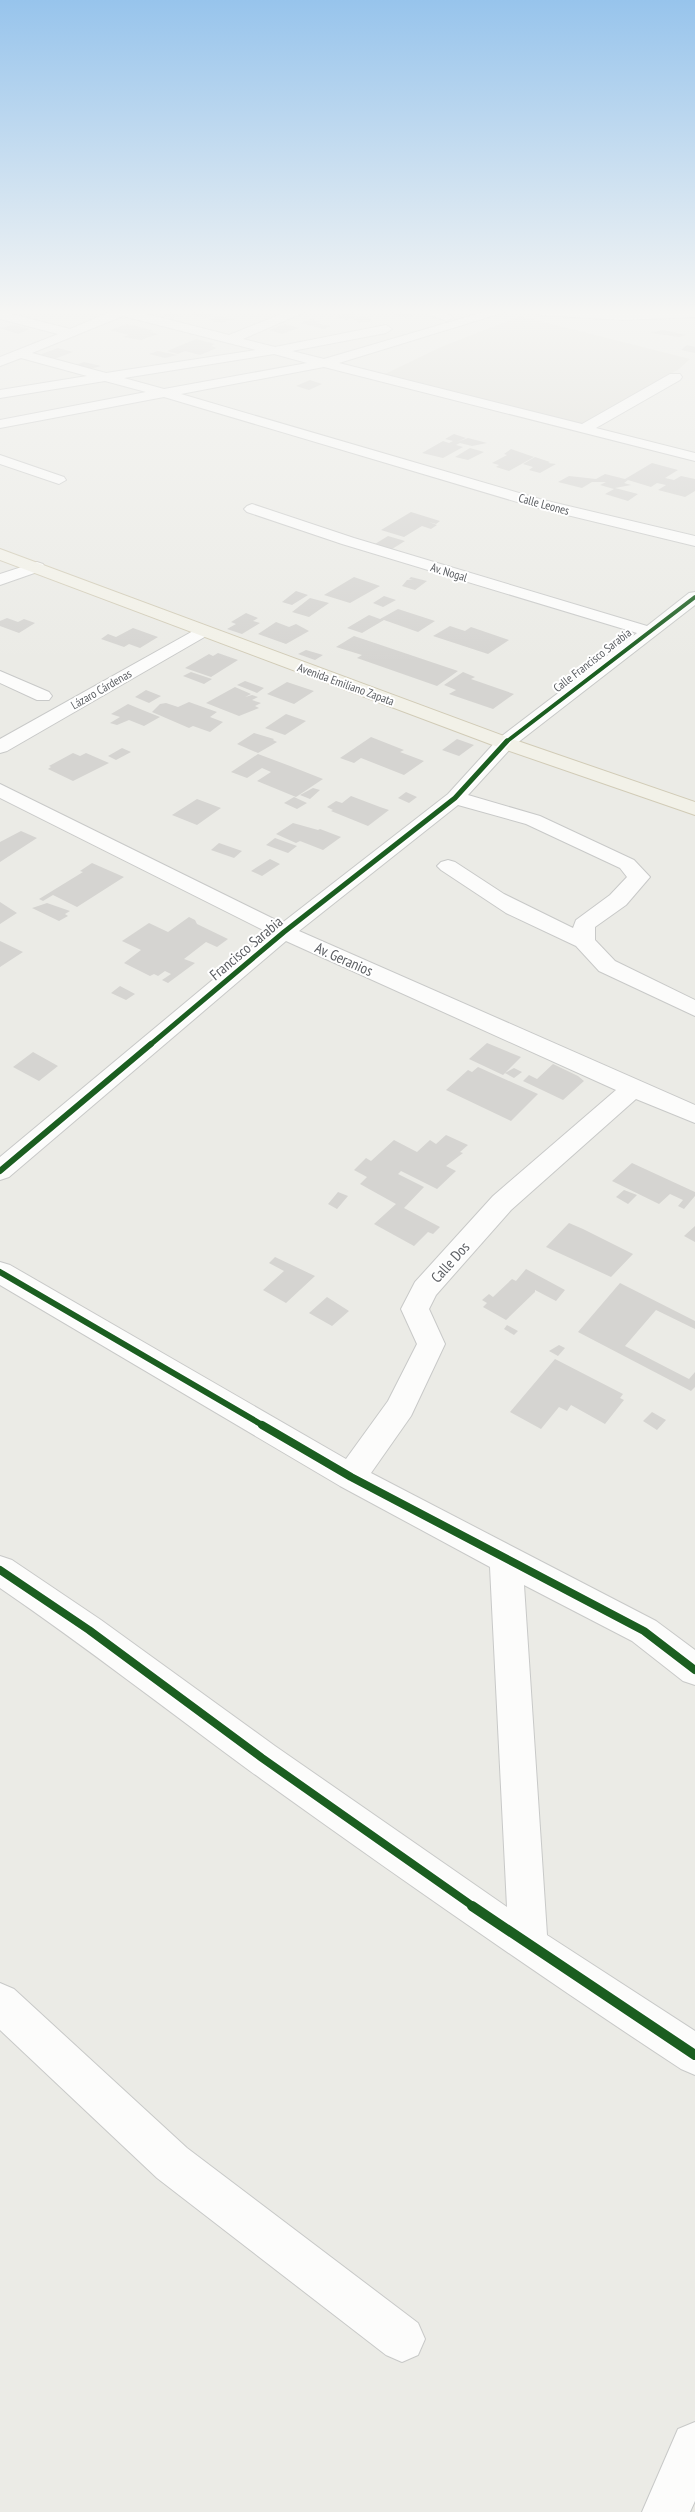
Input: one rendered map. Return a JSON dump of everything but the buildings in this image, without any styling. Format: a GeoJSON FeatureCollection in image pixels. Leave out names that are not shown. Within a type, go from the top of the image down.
{"type":"FeatureCollection","features":[{"type":"Feature","properties":{"kind":"main road","name":"Avenida Emiliano Zapata"},"geometry":{"type":"LineString","coordinates":[[0,554],[505,743],[695,809]]}},
{"type":"Feature","properties":{"kind":"street","name":"Calle Leones"},"geometry":{"type":"LineString","coordinates":[[283,428],[539,504],[695,541]]}},
{"type":"Feature","properties":{"kind":"street"},"geometry":{"type":"LineString","coordinates":[[585,428],[695,457]]}},
{"type":"Feature","properties":{"kind":"street"},"geometry":{"type":"LineString","coordinates":[[0,459],[59,480]]}},
{"type":"Feature","properties":{"kind":"street","name":"Av. Nogal"},"geometry":{"type":"LineString","coordinates":[[252,508],[348,541],[647,631]]}},
{"type":"Feature","properties":{"kind":"street"},"geometry":{"type":"LineString","coordinates":[[0,580],[37,568]]}},
{"type":"Feature","properties":{"kind":"street","name":"Calle Francisco Sarabia"},"geometry":{"type":"LineString","coordinates":[[505,743],[647,631],[695,597]]}},
{"type":"Feature","properties":{"kind":"street","name":"Lázaro Cárdenas"},"geometry":{"type":"LineString","coordinates":[[0,747],[202,631]]}},
{"type":"Feature","properties":{"kind":"street"},"geometry":{"type":"LineString","coordinates":[[0,676],[43,696]]}},
{"type":"Feature","properties":{"kind":"street","name":"Francisco Sarabia"},"geometry":{"type":"LineString","coordinates":[[0,1171],[284,932],[455,798],[505,743]]}},
{"type":"Feature","properties":{"kind":"street","name":"Av. Geranios"},"geometry":{"type":"LineString","coordinates":[[0,790],[284,932],[695,1115]]}},
{"type":"Feature","properties":{"kind":"street"},"geometry":{"type":"LineString","coordinates":[[455,798],[533,820],[627,864],[639,877],[618,900],[584,925],[584,941]]}},
{"type":"Feature","properties":{"kind":"street"},"geometry":{"type":"LineString","coordinates":[[448,866],[482,892],[545,926],[584,941],[607,966],[695,1009]]}},
{"type":"Feature","properties":{"kind":"street","name":"Calle Dos"},"geometry":{"type":"LineString","coordinates":[[351,1477],[400,1408],[431,1344],[415,1309],[425,1290],[502,1203],[633,1088]]}},
{"type":"Feature","properties":{"kind":"street"},"geometry":{"type":"LineString","coordinates":[[0,1272],[351,1477],[644,1631],[695,1670]]}},
{"type":"Feature","properties":{"kind":"street"},"geometry":{"type":"LineString","coordinates":[[506,1560],[528,1945]]}},
{"type":"Feature","properties":{"kind":"street"},"geometry":{"type":"LineString","coordinates":[[0,1570],[89,1630],[262,1758],[528,1945],[695,2054]]}},
{"type":"Feature","properties":{"kind":"street"},"geometry":{"type":"LineString","coordinates":[[0,2003],[172,2163],[402,2339]]}},
{"type":"Feature","properties":{"kind":"street"},"geometry":{"type":"LineString","coordinates":[[666,2512],[695,2446]]}},
{"type":"Feature","properties":{"kind":"cycle path"},"geometry":{"type":"LineString","coordinates":[[0,1171],[284,932],[455,798],[505,743],[695,597]]}},
{"type":"Feature","properties":{"kind":"cycle path"},"geometry":{"type":"LineString","coordinates":[[0,1272],[351,1477],[644,1631],[695,1670]]}},
{"type":"Feature","properties":{"kind":"cycle path"},"geometry":{"type":"LineString","coordinates":[[0,1570],[89,1630],[262,1758],[528,1945],[695,2055]]}}]}
